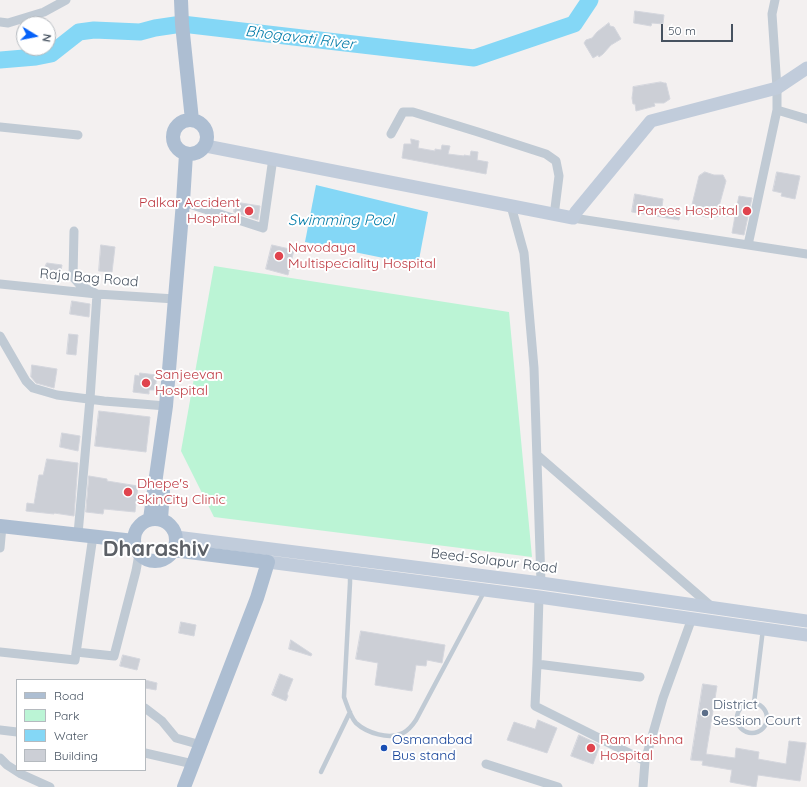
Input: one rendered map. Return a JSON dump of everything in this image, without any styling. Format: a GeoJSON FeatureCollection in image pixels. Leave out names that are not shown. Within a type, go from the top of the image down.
{"type":"FeatureCollection","features":[{"type":"Feature","properties":{"kind":"main road"},"geometry":{"type":"LineString","coordinates":[[181,0],[192,120]]}},
{"type":"Feature","properties":{"kind":"main road"},"geometry":{"type":"LineString","coordinates":[[575,215],[650,121],[777,88],[807,68]]}},
{"type":"Feature","properties":{"kind":"main road"},"geometry":{"type":"LineString","coordinates":[[186,120],[192,120],[198,121],[202,124],[208,135],[207,143],[202,150],[197,154],[189,155],[176,148],[173,137],[177,126],[186,120]]}},
{"type":"Feature","properties":{"kind":"main road"},"geometry":{"type":"LineString","coordinates":[[207,143],[273,158],[511,206],[575,215]]}},
{"type":"Feature","properties":{"kind":"main road"},"geometry":{"type":"LineString","coordinates":[[207,143],[556,208],[575,215]]}},
{"type":"Feature","properties":{"kind":"main road"},"geometry":{"type":"LineString","coordinates":[[155,519],[189,155]]}},
{"type":"Feature","properties":{"kind":"main road"},"geometry":{"type":"LineString","coordinates":[[155,519],[185,203]]}},
{"type":"Feature","properties":{"kind":"main road"},"geometry":{"type":"LineString","coordinates":[[155,519],[165,521],[174,530],[175,544],[170,555],[158,561],[151,561],[145,559],[139,554],[135,548],[134,541],[135,533],[138,527],[143,522],[155,519]]}},
{"type":"Feature","properties":{"kind":"main road"},"geometry":{"type":"LineString","coordinates":[[1,526],[134,541]]}},
{"type":"Feature","properties":{"kind":"main road"},"geometry":{"type":"LineString","coordinates":[[175,544],[268,562],[539,597],[807,635]]}},
{"type":"Feature","properties":{"kind":"main road","name":"Beed-Solapur Road"},"geometry":{"type":"LineString","coordinates":[[175,544],[541,583],[807,621]]}},
{"type":"Feature","properties":{"kind":"main road"},"geometry":{"type":"LineString","coordinates":[[184,787],[257,598],[268,562]]}},
{"type":"Feature","properties":{"kind":"street"},"geometry":{"type":"LineString","coordinates":[[0,22],[8,23],[44,12],[66,0]]}},
{"type":"Feature","properties":{"kind":"street"},"geometry":{"type":"LineString","coordinates":[[748,245],[777,110],[772,14],[775,0]]}},
{"type":"Feature","properties":{"kind":"street"},"geometry":{"type":"LineString","coordinates":[[777,110],[807,119]]}},
{"type":"Feature","properties":{"kind":"street"},"geometry":{"type":"LineString","coordinates":[[391,134],[404,112],[413,112],[546,154],[556,161],[559,176],[556,208]]}},
{"type":"Feature","properties":{"kind":"street"},"geometry":{"type":"LineString","coordinates":[[0,127],[78,135]]}},
{"type":"Feature","properties":{"kind":"street"},"geometry":{"type":"LineString","coordinates":[[185,203],[263,228],[273,158]]}},
{"type":"Feature","properties":{"kind":"street"},"geometry":{"type":"LineString","coordinates":[[511,206],[524,253],[534,368],[541,583]]}},
{"type":"Feature","properties":{"kind":"street"},"geometry":{"type":"LineString","coordinates":[[575,215],[807,254]]}},
{"type":"Feature","properties":{"kind":"street"},"geometry":{"type":"LineString","coordinates":[[74,231],[73,277],[81,286],[97,294],[90,399],[78,534]]}},
{"type":"Feature","properties":{"kind":"street","name":"Raja Bag Road"},"geometry":{"type":"LineString","coordinates":[[0,284],[97,294],[175,299]]}},
{"type":"Feature","properties":{"kind":"street"},"geometry":{"type":"LineString","coordinates":[[0,336],[26,382],[33,388],[57,395],[166,406]]}},
{"type":"Feature","properties":{"kind":"street"},"geometry":{"type":"LineString","coordinates":[[537,455],[712,607]]}},
{"type":"Feature","properties":{"kind":"street"},"geometry":{"type":"LineString","coordinates":[[0,548],[1,526]]}},
{"type":"Feature","properties":{"kind":"street"},"geometry":{"type":"LineString","coordinates":[[0,652],[75,660],[93,536]]}},
{"type":"Feature","properties":{"kind":"street"},"geometry":{"type":"LineString","coordinates":[[76,652],[114,656],[139,554]]}},
{"type":"Feature","properties":{"kind":"street"},"geometry":{"type":"LineString","coordinates":[[539,597],[534,706],[645,761]]}},
{"type":"Feature","properties":{"kind":"street"},"geometry":{"type":"LineString","coordinates":[[642,787],[645,761],[663,698],[692,618]]}},
{"type":"Feature","properties":{"kind":"street"},"geometry":{"type":"LineString","coordinates":[[537,664],[640,677]]}},
{"type":"Feature","properties":{"kind":"street"},"geometry":{"type":"LineString","coordinates":[[146,709],[162,721],[176,738],[201,745]]}},
{"type":"Feature","properties":{"kind":"street"},"geometry":{"type":"LineString","coordinates":[[0,730],[16,732]]}},
{"type":"Feature","properties":{"kind":"street"},"geometry":{"type":"LineString","coordinates":[[146,753],[193,764]]}},
{"type":"Feature","properties":{"kind":"street"},"geometry":{"type":"LineString","coordinates":[[0,758],[16,771]]}},
{"type":"Feature","properties":{"kind":"street"},"geometry":{"type":"LineString","coordinates":[[486,764],[536,784],[558,787]]}},
{"type":"Feature","properties":{"kind":"street"},"geometry":{"type":"LineString","coordinates":[[16,771],[50,787]]}},
{"type":"Feature","properties":{"kind":"lane"},"geometry":{"type":"LineString","coordinates":[[350,573],[344,697],[355,722],[374,734],[395,736],[404,733],[412,727],[485,590]]}},
{"type":"Feature","properties":{"kind":"lane"},"geometry":{"type":"LineString","coordinates":[[754,703],[764,629]]}},
{"type":"Feature","properties":{"kind":"lane"},"geometry":{"type":"LineString","coordinates":[[754,703],[758,704],[765,710],[767,720],[763,728],[755,733],[750,733],[742,729],[737,721],[737,716],[738,711],[741,708],[745,705],[754,703]]}},
{"type":"Feature","properties":{"kind":"lane"},"geometry":{"type":"LineString","coordinates":[[321,772],[350,712]]}},
{"type":"Feature","properties":{"kind":"green space"},"geometry":{"type":"Polygon","coordinates":[[[214,266],[509,312],[532,557],[214,517],[181,451],[214,266]]]}},
{"type":"Feature","properties":{"kind":"water","name":"Swimming Pool"},"geometry":{"type":"Polygon","coordinates":[[[316,185],[428,212],[418,265],[305,242],[316,185]]]}},
{"type":"Feature","properties":{"kind":"building"},"geometry":{"type":"Polygon","coordinates":[[[635,11],[664,15],[663,24],[652,23],[651,26],[634,23],[635,11]]]}},
{"type":"Feature","properties":{"kind":"building"},"geometry":{"type":"Polygon","coordinates":[[[609,23],[610,26],[614,27],[621,39],[611,45],[599,57],[598,55],[593,58],[584,43],[609,23]]]}},
{"type":"Feature","properties":{"kind":"building"},"geometry":{"type":"Polygon","coordinates":[[[661,82],[666,83],[670,99],[664,103],[654,103],[655,106],[636,111],[632,98],[633,87],[661,82]]]}},
{"type":"Feature","properties":{"kind":"building"},"geometry":{"type":"Polygon","coordinates":[[[411,139],[419,141],[418,148],[435,151],[435,149],[441,150],[442,145],[450,146],[448,154],[470,156],[471,151],[478,152],[477,160],[488,162],[486,174],[402,158],[404,144],[411,144],[411,139]]]}},
{"type":"Feature","properties":{"kind":"building"},"geometry":{"type":"Polygon","coordinates":[[[705,172],[714,175],[723,175],[726,181],[718,210],[735,214],[739,196],[752,198],[744,235],[732,233],[735,216],[706,217],[690,213],[699,176],[705,172]]]}},
{"type":"Feature","properties":{"kind":"building"},"geometry":{"type":"Polygon","coordinates":[[[777,172],[800,176],[795,199],[781,196],[782,193],[773,191],[777,172]]]}},
{"type":"Feature","properties":{"kind":"building"},"geometry":{"type":"Polygon","coordinates":[[[635,194],[663,199],[662,207],[681,210],[679,220],[632,212],[635,194]]]}},
{"type":"Feature","properties":{"kind":"building"},"geometry":{"type":"Polygon","coordinates":[[[235,202],[260,206],[258,220],[234,212],[235,202]]]}},
{"type":"Feature","properties":{"kind":"building"},"geometry":{"type":"Polygon","coordinates":[[[101,245],[115,247],[112,272],[99,271],[101,245]]]}},
{"type":"Feature","properties":{"kind":"building"},"geometry":{"type":"Polygon","coordinates":[[[272,245],[294,250],[288,275],[266,269],[272,245]]]}},
{"type":"Feature","properties":{"kind":"building"},"geometry":{"type":"Polygon","coordinates":[[[47,263],[62,265],[60,278],[42,274],[47,263]]]}},
{"type":"Feature","properties":{"kind":"building"},"geometry":{"type":"Polygon","coordinates":[[[72,301],[90,304],[89,317],[70,314],[72,301]]]}},
{"type":"Feature","properties":{"kind":"building"},"geometry":{"type":"Polygon","coordinates":[[[69,334],[78,335],[76,355],[67,354],[69,334]]]}},
{"type":"Feature","properties":{"kind":"building"},"geometry":{"type":"Polygon","coordinates":[[[32,365],[57,369],[54,388],[36,383],[31,377],[32,365]]]}},
{"type":"Feature","properties":{"kind":"building"},"geometry":{"type":"Polygon","coordinates":[[[140,373],[157,375],[155,390],[149,390],[149,394],[133,392],[135,375],[139,376],[140,373]]]}},
{"type":"Feature","properties":{"kind":"building"},"geometry":{"type":"Polygon","coordinates":[[[99,411],[150,417],[146,452],[95,446],[99,411]]]}},
{"type":"Feature","properties":{"kind":"building"},"geometry":{"type":"Polygon","coordinates":[[[62,433],[80,436],[78,451],[60,447],[62,433]]]}},
{"type":"Feature","properties":{"kind":"building"},"geometry":{"type":"Polygon","coordinates":[[[47,459],[78,463],[74,516],[26,511],[27,503],[34,504],[39,475],[43,475],[47,459]]]}},
{"type":"Feature","properties":{"kind":"building"},"geometry":{"type":"Polygon","coordinates":[[[89,476],[107,479],[107,481],[138,486],[135,512],[104,509],[103,514],[86,512],[89,476]]]}},
{"type":"Feature","properties":{"kind":"building"},"geometry":{"type":"Polygon","coordinates":[[[181,622],[196,625],[194,636],[179,633],[181,622]]]}},
{"type":"Feature","properties":{"kind":"building"},"geometry":{"type":"Polygon","coordinates":[[[361,631],[445,645],[442,663],[427,660],[426,666],[416,665],[412,691],[375,685],[378,663],[356,659],[361,631]]]}},
{"type":"Feature","properties":{"kind":"building"},"geometry":{"type":"Polygon","coordinates":[[[291,640],[312,654],[311,656],[289,649],[291,640]]]}},
{"type":"Feature","properties":{"kind":"building"},"geometry":{"type":"Polygon","coordinates":[[[123,655],[140,659],[137,670],[120,666],[123,655]]]}},
{"type":"Feature","properties":{"kind":"building"},"geometry":{"type":"Polygon","coordinates":[[[280,674],[293,679],[286,701],[272,695],[280,674]]]}},
{"type":"Feature","properties":{"kind":"building"},"geometry":{"type":"Polygon","coordinates":[[[146,680],[157,683],[156,690],[146,688],[146,680]]]}},
{"type":"Feature","properties":{"kind":"building","name":"District Session Court"},"geometry":{"type":"Polygon","coordinates":[[[703,684],[717,686],[706,754],[735,758],[736,748],[759,752],[758,759],[786,764],[789,741],[806,743],[800,781],[758,775],[756,787],[730,782],[732,770],[702,765],[703,761],[691,760],[703,684]]]}},
{"type":"Feature","properties":{"kind":"building"},"geometry":{"type":"Polygon","coordinates":[[[538,720],[557,728],[547,753],[507,740],[514,722],[535,729],[538,720]]]}},
{"type":"Feature","properties":{"kind":"building"},"geometry":{"type":"Polygon","coordinates":[[[579,735],[600,745],[593,764],[571,756],[579,735]]]}},
{"type":"Feature","properties":{"kind":"waterway","name":"Bhogavati River"},"geometry":{"type":"LineString","coordinates":[[0,60],[36,57],[51,54],[79,32],[94,30],[140,32],[182,24],[474,58],[574,24],[590,0]]}},
{"type":"Feature","properties":{"kind":"place","name":"Palkar Accident Hospital"},"geometry":{"type":"Point","coordinates":[249,211]}},
{"type":"Feature","properties":{"kind":"place","name":"Parees Hospital"},"geometry":{"type":"Point","coordinates":[747,211]}},
{"type":"Feature","properties":{"kind":"place","name":"Navodaya Multispeciality Hospital"},"geometry":{"type":"Point","coordinates":[279,256]}},
{"type":"Feature","properties":{"kind":"place","name":"Sanjeevan Hospital"},"geometry":{"type":"Point","coordinates":[146,383]}},
{"type":"Feature","properties":{"kind":"place","name":"Dhepe's SkinCity Clinic"},"geometry":{"type":"Point","coordinates":[128,492]}},
{"type":"Feature","properties":{"kind":"place","name":"District Session Court"},"geometry":{"type":"Point","coordinates":[705,713]}},
{"type":"Feature","properties":{"kind":"place","name":"Osmanabad Bus stand"},"geometry":{"type":"Point","coordinates":[384,748]}},
{"type":"Feature","properties":{"kind":"place","name":"Ram Krishna Hospital"},"geometry":{"type":"Point","coordinates":[591,748]}},
{"type":"Feature","properties":{"kind":"district","name":"Dharashiv"},"geometry":{"type":"Point","coordinates":[156,549]}}]}
